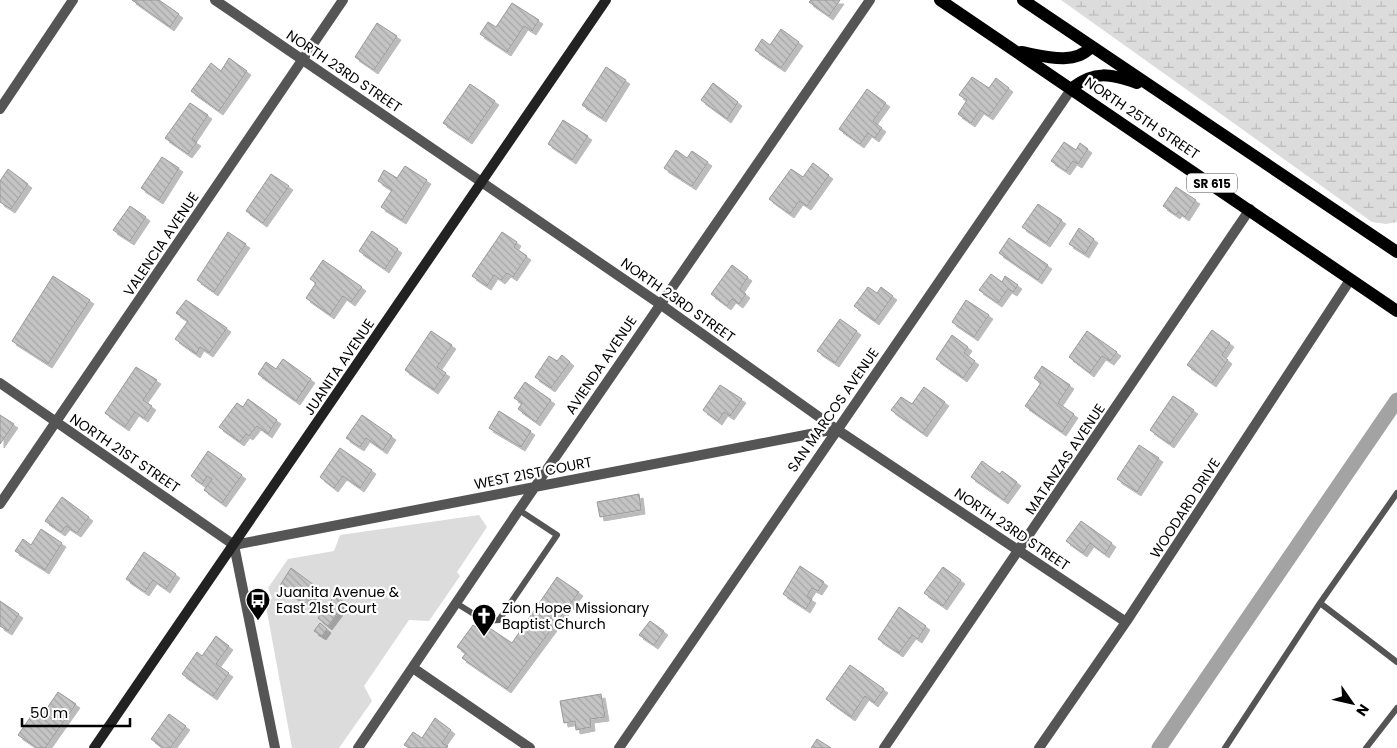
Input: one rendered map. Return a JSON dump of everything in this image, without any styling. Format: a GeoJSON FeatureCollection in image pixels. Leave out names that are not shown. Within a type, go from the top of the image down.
{"type":"FeatureCollection","features":[{"type":"Feature","properties":{"kind":"main road","name":"NORTH 25TH STREET"},"geometry":{"type":"LineString","coordinates":[[940,0],[1250,209],[1350,280]]}},
{"type":"Feature","properties":{"kind":"main road"},"geometry":{"type":"LineString","coordinates":[[1022,0],[1397,252]]}},
{"type":"Feature","properties":{"kind":"main road"},"geometry":{"type":"LineString","coordinates":[[1016,51],[1071,58],[1084,54],[1091,47]]}},
{"type":"Feature","properties":{"kind":"main road"},"geometry":{"type":"LineString","coordinates":[[1072,88],[1087,77],[1107,75],[1150,87]]}},
{"type":"Feature","properties":{"kind":"main road","name":"SR 615"},"geometry":{"type":"LineString","coordinates":[[1350,280],[1395,310]]}},
{"type":"Feature","properties":{"kind":"street"},"geometry":{"type":"LineString","coordinates":[[0,109],[74,0]]}},
{"type":"Feature","properties":{"kind":"street","name":"NORTH 23RD STREET"},"geometry":{"type":"LineString","coordinates":[[215,0],[660,304],[836,429],[1126,622]]}},
{"type":"Feature","properties":{"kind":"street","name":"VALENCIA AVENUE"},"geometry":{"type":"LineString","coordinates":[[0,504],[343,0]]}},
{"type":"Feature","properties":{"kind":"street","name":"JUANITA AVENUE"},"geometry":{"type":"LineString","coordinates":[[94,748],[606,0]]}},
{"type":"Feature","properties":{"kind":"street","name":"AVIENDA AVENUE"},"geometry":{"type":"LineString","coordinates":[[358,748],[414,668],[456,602],[870,0]]}},
{"type":"Feature","properties":{"kind":"street","name":"SAN MARCOS AVENUE"},"geometry":{"type":"LineString","coordinates":[[619,748],[836,429],[1072,88]]}},
{"type":"Feature","properties":{"kind":"street","name":"MATANZAS AVENUE"},"geometry":{"type":"LineString","coordinates":[[884,748],[1250,209]]}},
{"type":"Feature","properties":{"kind":"street","name":"WOODARD DRIVE"},"geometry":{"type":"LineString","coordinates":[[1039,748],[1126,622],[1350,280]]}},
{"type":"Feature","properties":{"kind":"street","name":"NORTH 21ST STREET"},"geometry":{"type":"LineString","coordinates":[[0,384],[234,545]]}},
{"type":"Feature","properties":{"kind":"street","name":"WEST 21ST COURT"},"geometry":{"type":"LineString","coordinates":[[234,545],[836,429]]}},
{"type":"Feature","properties":{"kind":"street"},"geometry":{"type":"LineString","coordinates":[[234,545],[275,748]]}},
{"type":"Feature","properties":{"kind":"street"},"geometry":{"type":"LineString","coordinates":[[414,668],[530,748]]}},
{"type":"Feature","properties":{"kind":"lane"},"geometry":{"type":"LineString","coordinates":[[1224,748],[1320,603],[1397,493]]}},
{"type":"Feature","properties":{"kind":"lane"},"geometry":{"type":"LineString","coordinates":[[456,602],[485,621],[500,620],[557,536],[519,510]]}},
{"type":"Feature","properties":{"kind":"lane"},"geometry":{"type":"LineString","coordinates":[[1320,603],[1397,662]]}},
{"type":"Feature","properties":{"kind":"lane"},"geometry":{"type":"LineString","coordinates":[[1366,748],[1397,708]]}},
{"type":"Feature","properties":{"kind":"green space"},"geometry":{"type":"Polygon","coordinates":[[[1061,0],[1397,0],[1397,222],[1386,224],[1372,222],[1061,0]]]}},
{"type":"Feature","properties":{"kind":"green space"},"geometry":{"type":"Polygon","coordinates":[[[479,515],[487,527],[457,572],[460,576],[429,621],[409,620],[364,686],[372,701],[339,748],[292,748],[266,606],[272,598],[268,588],[288,559],[334,551],[340,535],[479,515]]]}},
{"type":"Feature","properties":{"kind":"building"},"geometry":{"type":"Polygon","coordinates":[[[132,0],[159,0],[179,14],[170,27],[132,0]]]}},
{"type":"Feature","properties":{"kind":"building"},"geometry":{"type":"Polygon","coordinates":[[[811,0],[840,0],[829,16],[809,2],[811,0]]]}},
{"type":"Feature","properties":{"kind":"building"},"geometry":{"type":"Polygon","coordinates":[[[512,3],[539,20],[532,31],[524,26],[507,52],[480,34],[488,22],[496,27],[512,3]]]}},
{"type":"Feature","properties":{"kind":"building"},"geometry":{"type":"Polygon","coordinates":[[[377,23],[397,36],[374,70],[355,57],[377,23]]]}},
{"type":"Feature","properties":{"kind":"building"},"geometry":{"type":"Polygon","coordinates":[[[781,29],[799,42],[781,68],[755,50],[762,39],[770,45],[781,29]]]}},
{"type":"Feature","properties":{"kind":"building"},"geometry":{"type":"Polygon","coordinates":[[[229,58],[247,71],[219,111],[191,91],[211,63],[221,71],[229,58]]]}},
{"type":"Feature","properties":{"kind":"building"},"geometry":{"type":"Polygon","coordinates":[[[606,67],[626,80],[602,118],[582,105],[606,67]]]}},
{"type":"Feature","properties":{"kind":"building"},"geometry":{"type":"Polygon","coordinates":[[[972,77],[989,88],[996,78],[1009,88],[989,116],[980,110],[971,123],[958,114],[967,100],[959,95],[972,77]]]}},
{"type":"Feature","properties":{"kind":"building"},"geometry":{"type":"Polygon","coordinates":[[[713,83],[738,102],[727,119],[701,100],[713,83]]]}},
{"type":"Feature","properties":{"kind":"building"},"geometry":{"type":"Polygon","coordinates":[[[470,84],[495,101],[468,140],[443,123],[470,84]]]}},
{"type":"Feature","properties":{"kind":"building"},"geometry":{"type":"Polygon","coordinates":[[[867,89],[886,103],[873,121],[882,128],[875,138],[868,133],[860,144],[839,129],[867,89]]]}},
{"type":"Feature","properties":{"kind":"building"},"geometry":{"type":"Polygon","coordinates":[[[190,103],[208,115],[192,139],[197,142],[188,154],[165,138],[190,103]]]}},
{"type":"Feature","properties":{"kind":"building"},"geometry":{"type":"Polygon","coordinates":[[[563,120],[588,136],[572,160],[548,144],[563,120]]]}},
{"type":"Feature","properties":{"kind":"building"},"geometry":{"type":"Polygon","coordinates":[[[1064,142],[1076,150],[1080,143],[1088,149],[1078,164],[1073,161],[1066,171],[1051,161],[1064,142]]]}},
{"type":"Feature","properties":{"kind":"building"},"geometry":{"type":"Polygon","coordinates":[[[676,150],[687,158],[692,151],[708,162],[692,186],[664,168],[676,150]]]}},
{"type":"Feature","properties":{"kind":"building"},"geometry":{"type":"Polygon","coordinates":[[[162,157],[179,168],[159,200],[141,188],[162,157]]]}},
{"type":"Feature","properties":{"kind":"building"},"geometry":{"type":"Polygon","coordinates":[[[813,163],[829,175],[807,206],[799,201],[790,214],[769,199],[791,169],[803,177],[813,163]]]}},
{"type":"Feature","properties":{"kind":"building"},"geometry":{"type":"Polygon","coordinates":[[[405,166],[427,180],[402,220],[381,207],[392,190],[378,181],[384,170],[397,178],[405,166]]]}},
{"type":"Feature","properties":{"kind":"building"},"geometry":{"type":"Polygon","coordinates":[[[8,169],[28,184],[11,209],[0,202],[0,181],[8,169]]]}},
{"type":"Feature","properties":{"kind":"building"},"geometry":{"type":"Polygon","coordinates":[[[271,174],[289,186],[263,223],[246,211],[271,174]]]}},
{"type":"Feature","properties":{"kind":"building"},"geometry":{"type":"Polygon","coordinates":[[[1176,187],[1196,200],[1185,217],[1178,212],[1176,215],[1163,206],[1176,187]]]}},
{"type":"Feature","properties":{"kind":"building"},"geometry":{"type":"Polygon","coordinates":[[[1038,204],[1062,220],[1046,243],[1022,227],[1038,204]]]}},
{"type":"Feature","properties":{"kind":"building"},"geometry":{"type":"Polygon","coordinates":[[[130,206],[146,217],[130,241],[113,230],[130,206]]]}},
{"type":"Feature","properties":{"kind":"building"},"geometry":{"type":"Polygon","coordinates":[[[1079,228],[1094,239],[1085,254],[1069,244],[1079,228]]]}},
{"type":"Feature","properties":{"kind":"building"},"geometry":{"type":"Polygon","coordinates":[[[372,231],[398,249],[385,269],[359,251],[372,231]]]}},
{"type":"Feature","properties":{"kind":"building"},"geometry":{"type":"Polygon","coordinates":[[[228,232],[246,244],[214,292],[197,280],[228,232]]]}},
{"type":"Feature","properties":{"kind":"building"},"geometry":{"type":"Polygon","coordinates":[[[502,232],[517,242],[514,247],[527,256],[513,277],[507,273],[501,280],[494,275],[487,286],[472,276],[502,232]]]}},
{"type":"Feature","properties":{"kind":"building"},"geometry":{"type":"Polygon","coordinates":[[[1009,238],[1048,265],[1038,280],[999,253],[1009,238]]]}},
{"type":"Feature","properties":{"kind":"building"},"geometry":{"type":"Polygon","coordinates":[[[323,260],[362,287],[351,302],[343,296],[330,315],[306,298],[316,283],[310,279],[323,260]]]}},
{"type":"Feature","properties":{"kind":"building"},"geometry":{"type":"Polygon","coordinates":[[[732,265],[748,277],[740,289],[746,294],[739,304],[732,299],[727,306],[711,294],[732,265]]]}},
{"type":"Feature","properties":{"kind":"building"},"geometry":{"type":"Polygon","coordinates":[[[991,274],[1002,282],[1005,276],[1018,285],[1013,292],[1008,289],[998,303],[979,290],[991,274]]]}},
{"type":"Feature","properties":{"kind":"building"},"geometry":{"type":"Polygon","coordinates":[[[53,276],[90,300],[48,364],[12,341],[53,276]]]}},
{"type":"Feature","properties":{"kind":"building"},"geometry":{"type":"Polygon","coordinates":[[[868,287],[877,293],[881,287],[893,296],[875,321],[854,306],[868,287]]]}},
{"type":"Feature","properties":{"kind":"building"},"geometry":{"type":"Polygon","coordinates":[[[186,300],[227,328],[209,353],[200,347],[196,354],[175,339],[188,321],[176,313],[186,300]]]}},
{"type":"Feature","properties":{"kind":"building"},"geometry":{"type":"Polygon","coordinates":[[[966,300],[989,315],[974,337],[952,322],[966,300]]]}},
{"type":"Feature","properties":{"kind":"building"},"geometry":{"type":"Polygon","coordinates":[[[840,319],[857,331],[835,363],[817,351],[840,319]]]}},
{"type":"Feature","properties":{"kind":"building"},"geometry":{"type":"Polygon","coordinates":[[[1212,330],[1230,343],[1222,355],[1228,360],[1212,383],[1187,365],[1212,330]]]}},
{"type":"Feature","properties":{"kind":"building"},"geometry":{"type":"Polygon","coordinates":[[[431,331],[452,345],[437,367],[446,373],[434,390],[405,370],[431,331]]]}},
{"type":"Feature","properties":{"kind":"building"},"geometry":{"type":"Polygon","coordinates":[[[1087,331],[1117,352],[1110,361],[1102,356],[1090,373],[1069,357],[1087,331]]]}},
{"type":"Feature","properties":{"kind":"building"},"geometry":{"type":"Polygon","coordinates":[[[952,335],[968,347],[964,353],[975,361],[963,378],[936,359],[952,335]]]}},
{"type":"Feature","properties":{"kind":"building"},"geometry":{"type":"Polygon","coordinates":[[[562,355],[570,362],[551,388],[535,377],[549,356],[557,361],[562,355]]]}},
{"type":"Feature","properties":{"kind":"building"},"geometry":{"type":"Polygon","coordinates":[[[283,359],[311,379],[296,401],[258,374],[266,362],[276,369],[283,359]]]}},
{"type":"Feature","properties":{"kind":"building"},"geometry":{"type":"Polygon","coordinates":[[[1042,366],[1070,385],[1058,403],[1074,414],[1062,432],[1025,406],[1041,383],[1034,378],[1042,366]]]}},
{"type":"Feature","properties":{"kind":"building"},"geometry":{"type":"Polygon","coordinates":[[[136,367],[157,380],[143,400],[152,406],[144,418],[135,412],[125,427],[105,413],[136,367]]]}},
{"type":"Feature","properties":{"kind":"building"},"geometry":{"type":"Polygon","coordinates":[[[525,382],[551,400],[536,422],[518,409],[522,403],[514,398],[525,382]]]}},
{"type":"Feature","properties":{"kind":"building"},"geometry":{"type":"Polygon","coordinates":[[[720,385],[742,399],[730,416],[724,412],[718,421],[703,410],[720,385]]]}},
{"type":"Feature","properties":{"kind":"building"},"geometry":{"type":"Polygon","coordinates":[[[924,387],[945,402],[923,433],[891,410],[901,397],[912,404],[924,387]]]}},
{"type":"Feature","properties":{"kind":"building"},"geometry":{"type":"Polygon","coordinates":[[[1173,396],[1194,410],[1170,444],[1150,430],[1173,396]]]}},
{"type":"Feature","properties":{"kind":"building"},"geometry":{"type":"Polygon","coordinates":[[[248,399],[277,420],[268,434],[257,426],[249,436],[246,434],[240,442],[219,427],[237,403],[243,407],[248,399]]]}},
{"type":"Feature","properties":{"kind":"building"},"geometry":{"type":"Polygon","coordinates":[[[499,411],[531,431],[521,447],[489,428],[499,411]]]}},
{"type":"Feature","properties":{"kind":"building"},"geometry":{"type":"Polygon","coordinates":[[[0,415],[14,424],[0,444],[0,415]]]}},
{"type":"Feature","properties":{"kind":"building"},"geometry":{"type":"Polygon","coordinates":[[[362,415],[392,436],[383,450],[366,438],[360,447],[346,438],[362,415]]]}},
{"type":"Feature","properties":{"kind":"building"},"geometry":{"type":"Polygon","coordinates":[[[1139,445],[1159,458],[1137,492],[1117,479],[1139,445]]]}},
{"type":"Feature","properties":{"kind":"building"},"geometry":{"type":"Polygon","coordinates":[[[340,448],[372,470],[360,488],[343,476],[334,488],[320,477],[340,448]]]}},
{"type":"Feature","properties":{"kind":"building"},"geometry":{"type":"Polygon","coordinates":[[[208,451],[242,475],[222,503],[204,490],[212,479],[207,476],[202,484],[191,476],[208,451]]]}},
{"type":"Feature","properties":{"kind":"building"},"geometry":{"type":"Polygon","coordinates":[[[982,461],[1000,474],[1002,471],[1017,482],[1004,500],[971,477],[982,461]]]}},
{"type":"Feature","properties":{"kind":"building"},"geometry":{"type":"Polygon","coordinates":[[[639,494],[641,510],[600,517],[597,502],[639,494]]]}},
{"type":"Feature","properties":{"kind":"building"},"geometry":{"type":"Polygon","coordinates":[[[62,497],[89,517],[77,533],[66,526],[61,532],[45,521],[62,497]]]}},
{"type":"Feature","properties":{"kind":"building"},"geometry":{"type":"Polygon","coordinates":[[[1081,521],[1112,543],[1105,554],[1090,543],[1083,553],[1066,541],[1081,521]]]}},
{"type":"Feature","properties":{"kind":"building"},"geometry":{"type":"Polygon","coordinates":[[[41,529],[62,543],[45,570],[15,551],[23,539],[31,545],[41,529]]]}},
{"type":"Feature","properties":{"kind":"building"},"geometry":{"type":"Polygon","coordinates":[[[144,552],[176,574],[166,589],[153,580],[145,592],[126,579],[144,552]]]}},
{"type":"Feature","properties":{"kind":"building"},"geometry":{"type":"Polygon","coordinates":[[[800,566],[824,582],[818,591],[812,588],[807,596],[812,599],[806,609],[783,594],[800,566]]]}},
{"type":"Feature","properties":{"kind":"building"},"geometry":{"type":"Polygon","coordinates":[[[943,567],[961,580],[943,606],[924,593],[943,567]]]}},
{"type":"Feature","properties":{"kind":"building"},"geometry":{"type":"Polygon","coordinates":[[[291,568],[318,588],[307,604],[279,587],[291,568]]]}},
{"type":"Feature","properties":{"kind":"building","name":"Zion Hope Missionary Baptist Church"},"geometry":{"type":"Polygon","coordinates":[[[557,577],[579,592],[507,689],[462,658],[466,653],[457,647],[473,625],[481,630],[485,625],[512,643],[557,577]]]}},
{"type":"Feature","properties":{"kind":"building"},"geometry":{"type":"Polygon","coordinates":[[[335,595],[345,603],[328,626],[318,618],[335,595]]]}},
{"type":"Feature","properties":{"kind":"building"},"geometry":{"type":"Polygon","coordinates":[[[0,601],[19,614],[8,631],[0,626],[0,601]]]}},
{"type":"Feature","properties":{"kind":"building"},"geometry":{"type":"Polygon","coordinates":[[[899,607],[926,626],[918,639],[912,635],[899,653],[878,639],[899,607]]]}},
{"type":"Feature","properties":{"kind":"building"},"geometry":{"type":"Polygon","coordinates":[[[650,621],[664,631],[654,645],[639,635],[650,621]]]}},
{"type":"Feature","properties":{"kind":"building"},"geometry":{"type":"Polygon","coordinates":[[[320,623],[327,629],[322,636],[314,631],[320,623]]]}},
{"type":"Feature","properties":{"kind":"building"},"geometry":{"type":"Polygon","coordinates":[[[216,636],[229,646],[216,664],[229,673],[213,696],[182,674],[197,652],[202,656],[216,636]]]}},
{"type":"Feature","properties":{"kind":"building"},"geometry":{"type":"Polygon","coordinates":[[[850,665],[884,689],[874,703],[865,696],[851,717],[826,699],[850,665]]]}},
{"type":"Feature","properties":{"kind":"building"},"geometry":{"type":"Polygon","coordinates":[[[58,692],[76,704],[45,748],[37,748],[18,735],[36,709],[43,714],[58,692]]]}},
{"type":"Feature","properties":{"kind":"building"},"geometry":{"type":"Polygon","coordinates":[[[601,694],[605,717],[590,719],[591,727],[576,730],[575,721],[564,723],[560,701],[601,694]]]}},
{"type":"Feature","properties":{"kind":"building"},"geometry":{"type":"Polygon","coordinates":[[[169,714],[186,726],[170,748],[163,748],[151,739],[169,714]]]}},
{"type":"Feature","properties":{"kind":"building"},"geometry":{"type":"Polygon","coordinates":[[[435,718],[451,730],[442,743],[448,746],[446,748],[409,748],[404,745],[413,732],[422,738],[435,718]]]}},
{"type":"Feature","properties":{"kind":"building"},"geometry":{"type":"Polygon","coordinates":[[[817,739],[831,748],[811,748],[817,739]]]}},
{"type":"Feature","properties":{"kind":"waterway"},"geometry":{"type":"LineString","coordinates":[[1159,748],[1397,400]]}},
{"type":"Feature","properties":{"kind":"place","name":"Juanita Avenue & East 21st Court"},"geometry":{"type":"Point","coordinates":[258,621]}},
{"type":"Feature","properties":{"kind":"place","name":"Zion Hope Missionary Baptist Church"},"geometry":{"type":"Point","coordinates":[484,637]}}]}
